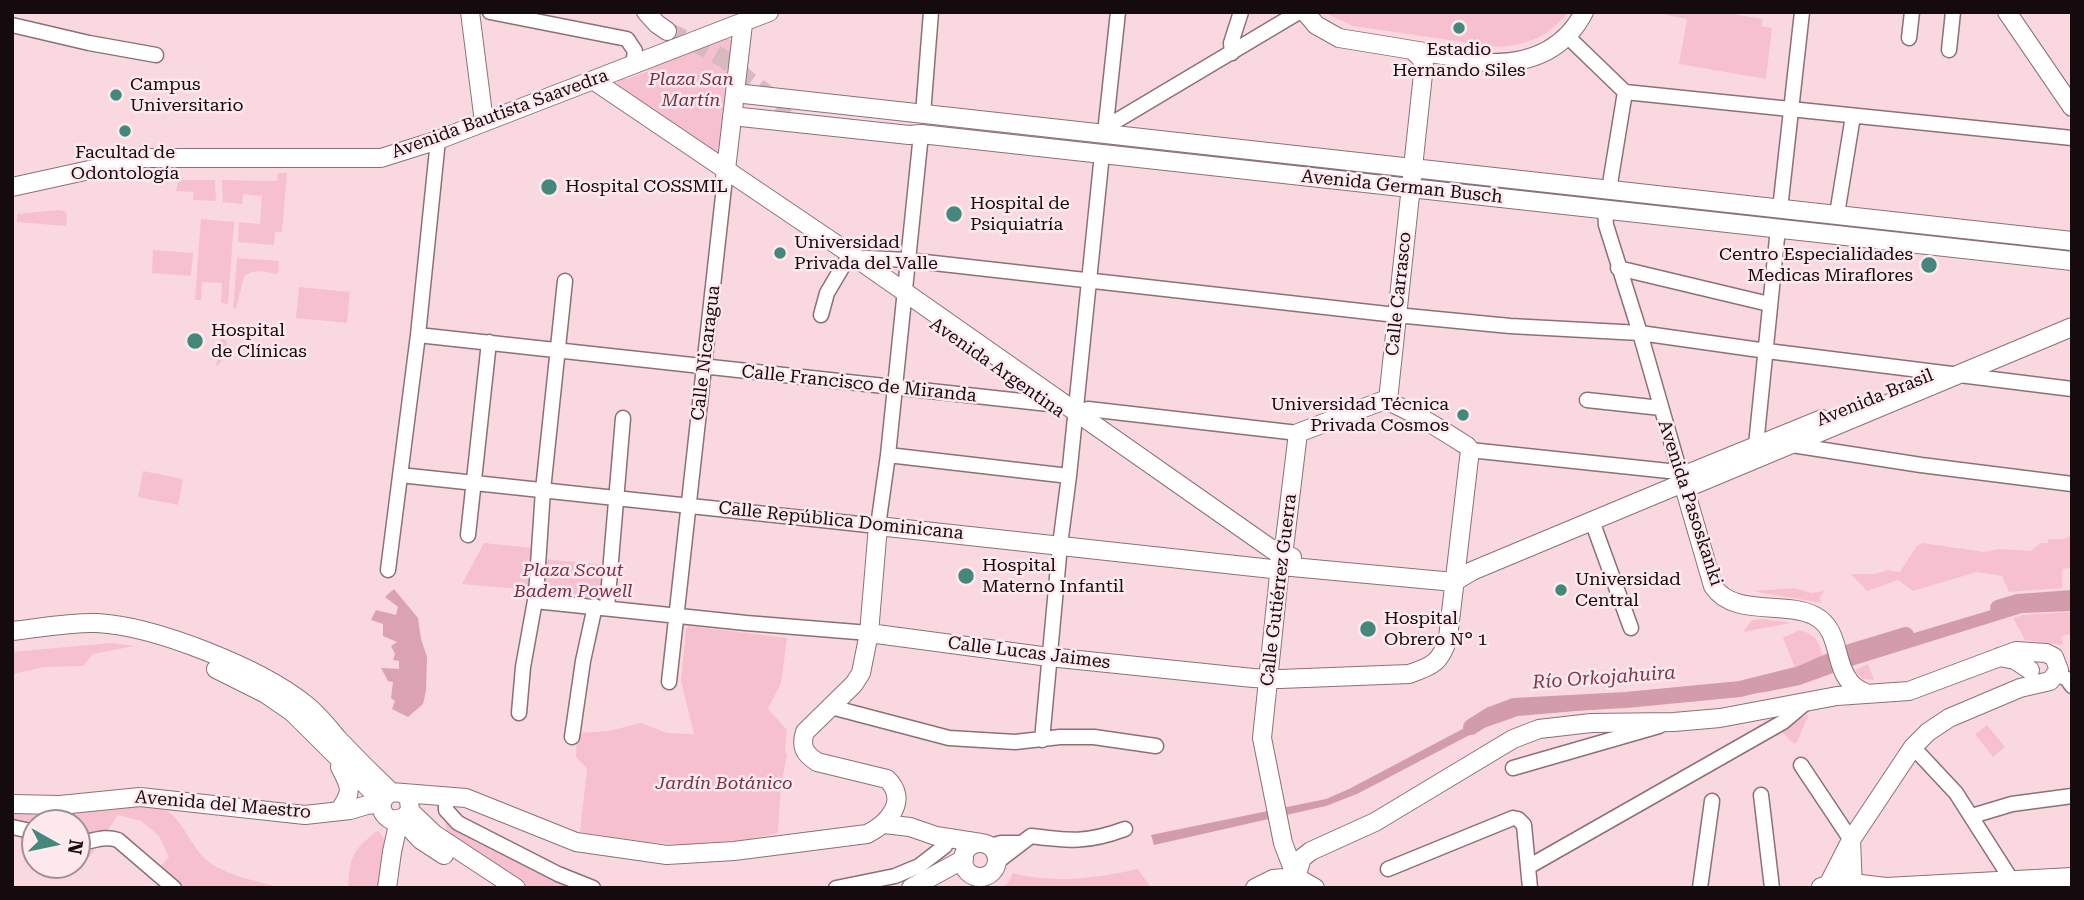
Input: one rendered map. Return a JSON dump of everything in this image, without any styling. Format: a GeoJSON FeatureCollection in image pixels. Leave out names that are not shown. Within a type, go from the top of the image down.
{"type":"FeatureCollection","features":[{"type":"Feature","properties":{"kind":"main road"},"geometry":{"type":"LineString","coordinates":[[470,12],[484,122]]}},
{"type":"Feature","properties":{"kind":"main road"},"geometry":{"type":"LineString","coordinates":[[646,12],[667,31]]}},
{"type":"Feature","properties":{"kind":"main road"},"geometry":{"type":"LineString","coordinates":[[1305,12],[1316,25],[1339,38],[1418,58],[1440,55],[1492,63],[1510,63],[1545,53],[1567,37],[1584,12]]}},
{"type":"Feature","properties":{"kind":"main road"},"geometry":{"type":"LineString","coordinates":[[2007,12],[2072,107]]}},
{"type":"Feature","properties":{"kind":"main road","name":"Avenida Bautista Saavedra"},"geometry":{"type":"LineString","coordinates":[[12,187],[144,158],[372,159],[438,140],[767,13]]}},
{"type":"Feature","properties":{"kind":"main road","name":"Calle Nicaragua"},"geometry":{"type":"LineString","coordinates":[[723,171],[743,24]]}},
{"type":"Feature","properties":{"kind":"main road"},"geometry":{"type":"LineString","coordinates":[[1412,168],[1418,58]]}},
{"type":"Feature","properties":{"kind":"main road","name":"Avenida Argentina"},"geometry":{"type":"LineString","coordinates":[[593,80],[1282,561]]}},
{"type":"Feature","properties":{"kind":"main road","name":"Avenida German Busch"},"geometry":{"type":"LineString","coordinates":[[735,93],[1105,131],[2072,241]]}},
{"type":"Feature","properties":{"kind":"main road"},"geometry":{"type":"LineString","coordinates":[[791,111],[828,121],[909,129],[921,134],[923,114]]}},
{"type":"Feature","properties":{"kind":"main road","name":"Avenida German Busch"},"geometry":{"type":"LineString","coordinates":[[732,116],[909,135],[921,134],[2072,261]]}},
{"type":"Feature","properties":{"kind":"main road"},"geometry":{"type":"LineString","coordinates":[[1102,154],[1105,131]]}},
{"type":"Feature","properties":{"kind":"main road","name":"Calle Carrasco"},"geometry":{"type":"LineString","coordinates":[[1388,400],[1412,168]]}},
{"type":"Feature","properties":{"kind":"main road"},"geometry":{"type":"LineString","coordinates":[[1605,209],[1609,190]]}},
{"type":"Feature","properties":{"kind":"main road"},"geometry":{"type":"LineString","coordinates":[[1778,229],[1780,209]]}},
{"type":"Feature","properties":{"kind":"main road","name":"Avenida Brasil"},"geometry":{"type":"LineString","coordinates":[[1282,561],[1460,575],[1592,521],[1692,472],[1723,466],[1898,394],[1988,363],[2071,322]]}},
{"type":"Feature","properties":{"kind":"main road","name":"Avenida Brasil"},"geometry":{"type":"LineString","coordinates":[[1898,394],[1938,373],[1988,363]]}},
{"type":"Feature","properties":{"kind":"main road"},"geometry":{"type":"LineString","coordinates":[[1298,433],[1329,419],[1388,400],[1467,446],[1470,450],[1460,575]]}},
{"type":"Feature","properties":{"kind":"main road","name":"Calle Gutiérrez Guerra"},"geometry":{"type":"LineString","coordinates":[[1282,842],[1262,738],[1279,575],[1298,433]]}},
{"type":"Feature","properties":{"kind":"main road","name":"Avenida Pasoskanki"},"geometry":{"type":"LineString","coordinates":[[1680,477],[1717,592],[1742,604],[1799,610],[1813,615],[1830,630],[1842,666],[1855,688],[1868,694]]}},
{"type":"Feature","properties":{"kind":"main road"},"geometry":{"type":"LineString","coordinates":[[878,526],[869,633],[861,673],[854,684],[805,732],[803,748],[809,757],[817,762],[887,779],[897,794],[896,806],[884,824],[910,827],[941,841],[990,855]]}},
{"type":"Feature","properties":{"kind":"main road","name":"Calle República Dominicana"},"geometry":{"type":"LineString","coordinates":[[878,526],[1272,569],[1282,561]]}},
{"type":"Feature","properties":{"kind":"main road","name":"Calle Lucas Jaimes"},"geometry":{"type":"LineString","coordinates":[[869,633],[1049,657],[1269,679],[1409,674],[1429,668],[1443,655],[1460,575]]}},
{"type":"Feature","properties":{"kind":"main road"},"geometry":{"type":"LineString","coordinates":[[12,631],[97,623],[124,627],[151,632],[245,668],[277,684],[307,705],[395,808]]}},
{"type":"Feature","properties":{"kind":"main road"},"geometry":{"type":"LineString","coordinates":[[12,644],[68,635],[136,639],[228,673],[292,712],[331,752],[428,837],[495,888]]}},
{"type":"Feature","properties":{"kind":"main road"},"geometry":{"type":"LineString","coordinates":[[1296,877],[1302,858],[1311,852],[1375,821],[1490,751],[1539,729],[1591,723],[1674,722],[1720,718],[1816,700],[1909,691],[2000,657],[2044,670]]}},
{"type":"Feature","properties":{"kind":"main road"},"geometry":{"type":"LineString","coordinates":[[1816,700],[1833,692],[1840,684],[1842,666]]}},
{"type":"Feature","properties":{"kind":"main road"},"geometry":{"type":"LineString","coordinates":[[2044,670],[1939,724],[1913,747],[1851,840],[1840,885],[2014,885],[2072,877]]}},
{"type":"Feature","properties":{"kind":"main road"},"geometry":{"type":"LineString","coordinates":[[331,752],[350,787],[344,811]]}},
{"type":"Feature","properties":{"kind":"main road"},"geometry":{"type":"LineString","coordinates":[[849,835],[875,819],[888,800],[888,791],[874,776]]}},
{"type":"Feature","properties":{"kind":"main road","name":"Avenida del Maestro"},"geometry":{"type":"LineString","coordinates":[[12,804],[60,805],[140,797],[306,815],[344,811],[367,805],[395,808],[429,794],[466,798],[576,842],[667,855],[734,851],[867,834],[884,824]]}},
{"type":"Feature","properties":{"kind":"main road"},"geometry":{"type":"LineString","coordinates":[[428,837],[442,797]]}},
{"type":"Feature","properties":{"kind":"main road"},"geometry":{"type":"LineString","coordinates":[[896,806],[910,827]]}},
{"type":"Feature","properties":{"kind":"main road"},"geometry":{"type":"LineString","coordinates":[[387,888],[392,852],[388,838],[395,808]]}},
{"type":"Feature","properties":{"kind":"main road"},"geometry":{"type":"LineString","coordinates":[[392,852],[412,840],[428,837],[516,888]]}},
{"type":"Feature","properties":{"kind":"main road"},"geometry":{"type":"LineString","coordinates":[[941,841],[972,873]]}},
{"type":"Feature","properties":{"kind":"main road"},"geometry":{"type":"LineString","coordinates":[[1282,842],[1297,854],[1311,852]]}},
{"type":"Feature","properties":{"kind":"main road"},"geometry":{"type":"LineString","coordinates":[[1282,842],[1296,877]]}},
{"type":"Feature","properties":{"kind":"main road"},"geometry":{"type":"LineString","coordinates":[[1273,878],[1280,862],[1282,842]]}},
{"type":"Feature","properties":{"kind":"main road"},"geometry":{"type":"LineString","coordinates":[[972,873],[969,848],[990,855]]}},
{"type":"Feature","properties":{"kind":"main road"},"geometry":{"type":"LineString","coordinates":[[933,888],[953,877],[972,873],[985,876],[990,855]]}},
{"type":"Feature","properties":{"kind":"main road"},"geometry":{"type":"LineString","coordinates":[[1847,861],[1885,887]]}},
{"type":"Feature","properties":{"kind":"main road"},"geometry":{"type":"LineString","coordinates":[[911,888],[972,873]]}},
{"type":"Feature","properties":{"kind":"main road"},"geometry":{"type":"LineString","coordinates":[[1255,888],[1273,878],[1296,877],[1315,888]]}},
{"type":"Feature","properties":{"kind":"street"},"geometry":{"type":"LineString","coordinates":[[490,12],[627,39],[635,51],[633,64]]}},
{"type":"Feature","properties":{"kind":"street"},"geometry":{"type":"LineString","coordinates":[[923,114],[931,12]]}},
{"type":"Feature","properties":{"kind":"street"},"geometry":{"type":"LineString","coordinates":[[1105,131],[1118,12]]}},
{"type":"Feature","properties":{"kind":"street"},"geometry":{"type":"LineString","coordinates":[[1232,53],[1231,43],[1241,12]]}},
{"type":"Feature","properties":{"kind":"street"},"geometry":{"type":"LineString","coordinates":[[1105,131],[1298,12]]}},
{"type":"Feature","properties":{"kind":"street"},"geometry":{"type":"LineString","coordinates":[[1780,209],[1802,12]]}},
{"type":"Feature","properties":{"kind":"street"},"geometry":{"type":"LineString","coordinates":[[1909,38],[1912,12]]}},
{"type":"Feature","properties":{"kind":"street"},"geometry":{"type":"LineString","coordinates":[[1949,50],[1953,12]]}},
{"type":"Feature","properties":{"kind":"street"},"geometry":{"type":"LineString","coordinates":[[12,25],[156,55]]}},
{"type":"Feature","properties":{"kind":"street"},"geometry":{"type":"LineString","coordinates":[[1567,37],[1625,92],[2072,138]]}},
{"type":"Feature","properties":{"kind":"street"},"geometry":{"type":"LineString","coordinates":[[1609,190],[1625,92]]}},
{"type":"Feature","properties":{"kind":"street"},"geometry":{"type":"LineString","coordinates":[[1837,214],[1853,116]]}},
{"type":"Feature","properties":{"kind":"street"},"geometry":{"type":"LineString","coordinates":[[878,526],[888,455],[921,134]]}},
{"type":"Feature","properties":{"kind":"street"},"geometry":{"type":"LineString","coordinates":[[388,570],[418,335],[438,140]]}},
{"type":"Feature","properties":{"kind":"street"},"geometry":{"type":"LineString","coordinates":[[1042,740],[1102,154]]}},
{"type":"Feature","properties":{"kind":"street","name":"Calle Nicaragua"},"geometry":{"type":"LineString","coordinates":[[669,682],[687,505],[705,367],[723,171]]}},
{"type":"Feature","properties":{"kind":"street","name":"Avenida Pasoskanki"},"geometry":{"type":"LineString","coordinates":[[1605,209],[1606,225],[1618,268],[1640,333],[1680,477]]}},
{"type":"Feature","properties":{"kind":"street"},"geometry":{"type":"LineString","coordinates":[[1759,451],[1769,304],[1778,229]]}},
{"type":"Feature","properties":{"kind":"street"},"geometry":{"type":"LineString","coordinates":[[821,315],[827,293],[851,260],[907,260],[1396,315],[1510,326],[1640,333],[1959,374]]}},
{"type":"Feature","properties":{"kind":"street"},"geometry":{"type":"LineString","coordinates":[[1618,268],[1769,304]]}},
{"type":"Feature","properties":{"kind":"street"},"geometry":{"type":"LineString","coordinates":[[519,713],[523,667],[535,601],[543,490],[565,281]]}},
{"type":"Feature","properties":{"kind":"street","name":"Calle Francisco de Miranda"},"geometry":{"type":"LineString","coordinates":[[418,335],[893,387],[1051,401]]}},
{"type":"Feature","properties":{"kind":"street"},"geometry":{"type":"LineString","coordinates":[[468,535],[489,342]]}},
{"type":"Feature","properties":{"kind":"street"},"geometry":{"type":"LineString","coordinates":[[1988,363],[2072,389]]}},
{"type":"Feature","properties":{"kind":"street"},"geometry":{"type":"LineString","coordinates":[[1587,400],[1661,408]]}},
{"type":"Feature","properties":{"kind":"street"},"geometry":{"type":"LineString","coordinates":[[1075,417],[1088,409],[1298,433]]}},
{"type":"Feature","properties":{"kind":"street"},"geometry":{"type":"LineString","coordinates":[[572,737],[583,662],[612,563],[623,418]]}},
{"type":"Feature","properties":{"kind":"street"},"geometry":{"type":"LineString","coordinates":[[1789,439],[1921,465],[2072,484]]}},
{"type":"Feature","properties":{"kind":"street"},"geometry":{"type":"LineString","coordinates":[[1470,450],[1680,477]]}},
{"type":"Feature","properties":{"kind":"street"},"geometry":{"type":"LineString","coordinates":[[888,455],[1069,476]]}},
{"type":"Feature","properties":{"kind":"street","name":"Calle República Dominicana"},"geometry":{"type":"LineString","coordinates":[[400,475],[878,526]]}},
{"type":"Feature","properties":{"kind":"street"},"geometry":{"type":"LineString","coordinates":[[1592,521],[1631,628]]}},
{"type":"Feature","properties":{"kind":"street","name":"Calle Lucas Jaimes"},"geometry":{"type":"LineString","coordinates":[[535,601],[746,624],[869,633]]}},
{"type":"Feature","properties":{"kind":"street"},"geometry":{"type":"LineString","coordinates":[[2044,670],[2067,679],[2072,685]]}},
{"type":"Feature","properties":{"kind":"street"},"geometry":{"type":"LineString","coordinates":[[1528,867],[1783,722],[1816,700]]}},
{"type":"Feature","properties":{"kind":"street"},"geometry":{"type":"LineString","coordinates":[[831,706],[949,738],[1015,742],[1060,737],[1094,737],[1156,746]]}},
{"type":"Feature","properties":{"kind":"street"},"geometry":{"type":"LineString","coordinates":[[1513,768],[1674,722]]}},
{"type":"Feature","properties":{"kind":"street"},"geometry":{"type":"LineString","coordinates":[[1913,747],[1956,793],[2014,885]]}},
{"type":"Feature","properties":{"kind":"street"},"geometry":{"type":"LineString","coordinates":[[1801,765],[1851,840]]}},
{"type":"Feature","properties":{"kind":"street"},"geometry":{"type":"LineString","coordinates":[[1761,795],[1772,888]]}},
{"type":"Feature","properties":{"kind":"street"},"geometry":{"type":"LineString","coordinates":[[1972,816],[2012,804],[2072,796]]}},
{"type":"Feature","properties":{"kind":"street"},"geometry":{"type":"LineString","coordinates":[[442,797],[446,810],[458,823],[558,874],[593,888]]}},
{"type":"Feature","properties":{"kind":"street"},"geometry":{"type":"LineString","coordinates":[[1700,888],[1712,801]]}},
{"type":"Feature","properties":{"kind":"street"},"geometry":{"type":"LineString","coordinates":[[1388,869],[1513,818],[1524,825],[1530,888]]}},
{"type":"Feature","properties":{"kind":"street"},"geometry":{"type":"LineString","coordinates":[[990,855],[1013,851],[1019,843],[1031,836],[1085,840],[1125,829]]}},
{"type":"Feature","properties":{"kind":"street"},"geometry":{"type":"LineString","coordinates":[[91,841],[107,837],[118,840],[174,888]]}},
{"type":"Feature","properties":{"kind":"street"},"geometry":{"type":"LineString","coordinates":[[836,888],[895,876],[919,866],[941,841]]}},
{"type":"Feature","properties":{"kind":"green space","name":"Estadio Hernando Siles"},"geometry":{"type":"Polygon","coordinates":[[[1323,12],[1568,12],[1553,28],[1537,38],[1497,47],[1353,26],[1323,12]]]}},
{"type":"Feature","properties":{"kind":"green space"},"geometry":{"type":"Polygon","coordinates":[[[1666,12],[1720,12],[1763,19],[1761,26],[1772,28],[1766,79],[1679,64],[1687,19],[1666,15],[1666,12]]]}},
{"type":"Feature","properties":{"kind":"green space","name":"Plaza San Martín"},"geometry":{"type":"Polygon","coordinates":[[[725,38],[732,40],[734,46],[719,152],[712,152],[617,84],[618,79],[628,79],[648,71],[651,66],[725,38]]]}},
{"type":"Feature","properties":{"kind":"green space"},"geometry":{"type":"Polygon","coordinates":[[[1116,143],[1400,174],[1401,177],[1400,180],[1116,148],[1116,143]]]}},
{"type":"Feature","properties":{"kind":"green space"},"geometry":{"type":"Polygon","coordinates":[[[278,173],[287,173],[282,232],[275,232],[274,245],[238,242],[239,222],[260,224],[262,196],[243,194],[242,204],[223,202],[222,180],[277,181],[278,173]]]}},
{"type":"Feature","properties":{"kind":"green space"},"geometry":{"type":"Polygon","coordinates":[[[1423,176],[1594,195],[1595,198],[1593,201],[1422,182],[1423,176]]]}},
{"type":"Feature","properties":{"kind":"green space"},"geometry":{"type":"Polygon","coordinates":[[[178,180],[215,180],[216,201],[193,200],[194,192],[176,191],[178,180]]]}},
{"type":"Feature","properties":{"kind":"green space"},"geometry":{"type":"Polygon","coordinates":[[[1621,198],[1765,214],[1764,220],[1620,204],[1621,198]]]}},
{"type":"Feature","properties":{"kind":"green space"},"geometry":{"type":"Polygon","coordinates":[[[58,210],[67,215],[66,226],[17,222],[17,214],[58,210]]]}},
{"type":"Feature","properties":{"kind":"green space"},"geometry":{"type":"Polygon","coordinates":[[[1787,216],[2072,246],[2072,255],[1786,222],[1787,216]]]}},
{"type":"Feature","properties":{"kind":"green space"},"geometry":{"type":"Polygon","coordinates":[[[201,219],[234,222],[228,304],[221,303],[222,283],[202,282],[201,300],[195,300],[201,219]]]}},
{"type":"Feature","properties":{"kind":"green space"},"geometry":{"type":"Polygon","coordinates":[[[153,250],[193,253],[191,276],[152,273],[153,250]]]}},
{"type":"Feature","properties":{"kind":"green space"},"geometry":{"type":"Polygon","coordinates":[[[237,258],[279,261],[278,274],[256,271],[244,276],[236,309],[233,308],[237,258]]]}},
{"type":"Feature","properties":{"kind":"green space"},"geometry":{"type":"Polygon","coordinates":[[[299,287],[350,292],[347,323],[296,318],[299,287]]]}},
{"type":"Feature","properties":{"kind":"green space"},"geometry":{"type":"Polygon","coordinates":[[[221,337],[227,342],[227,356],[216,367],[221,337]]]}},
{"type":"Feature","properties":{"kind":"green space"},"geometry":{"type":"Polygon","coordinates":[[[143,471],[183,479],[178,505],[138,497],[143,471]]]}},
{"type":"Feature","properties":{"kind":"green space"},"geometry":{"type":"Polygon","coordinates":[[[2072,535],[2072,568],[2062,569],[2062,588],[2009,592],[2002,576],[1977,572],[1913,591],[1898,580],[1867,591],[1851,574],[1875,574],[1888,570],[1900,572],[1916,547],[1922,543],[1984,552],[1999,549],[2031,551],[2040,543],[2048,543],[2048,539],[2064,539],[2072,535]]]}},
{"type":"Feature","properties":{"kind":"green space"},"geometry":{"type":"Polygon","coordinates":[[[484,543],[533,548],[529,590],[462,584],[484,543]]]}},
{"type":"Feature","properties":{"kind":"green space","name":"Plaza Scout Badem Powell"},"geometry":{"type":"Polygon","coordinates":[[[543,559],[607,565],[603,603],[540,598],[543,559]]]}},
{"type":"Feature","properties":{"kind":"green space"},"geometry":{"type":"Polygon","coordinates":[[[1795,588],[1812,593],[1825,591],[1820,597],[1821,603],[1753,591],[1795,588]]]}},
{"type":"Feature","properties":{"kind":"green space"},"geometry":{"type":"Polygon","coordinates":[[[2072,612],[2072,634],[2061,636],[2063,645],[2025,640],[2013,618],[2023,615],[2072,612]]]}},
{"type":"Feature","properties":{"kind":"green space"},"geometry":{"type":"Polygon","coordinates":[[[1752,620],[1791,623],[1743,632],[1752,620]]]}},
{"type":"Feature","properties":{"kind":"green space","name":"Jardín Botánico"},"geometry":{"type":"Polygon","coordinates":[[[689,626],[787,638],[781,683],[768,709],[787,730],[787,756],[781,784],[778,833],[750,839],[685,845],[580,832],[587,769],[576,757],[577,733],[609,731],[641,723],[667,733],[694,734],[681,681],[686,629],[689,626]]]}},
{"type":"Feature","properties":{"kind":"green space"},"geometry":{"type":"Polygon","coordinates":[[[1799,630],[1817,640],[1824,660],[1797,672],[1783,638],[1799,630]]]}},
{"type":"Feature","properties":{"kind":"green space"},"geometry":{"type":"Polygon","coordinates":[[[111,643],[134,646],[93,654],[83,666],[44,667],[12,674],[12,652],[111,643]]]}},
{"type":"Feature","properties":{"kind":"green space"},"geometry":{"type":"Polygon","coordinates":[[[1868,664],[1874,680],[1862,679],[1855,670],[1868,664]]]}},
{"type":"Feature","properties":{"kind":"green space"},"geometry":{"type":"Polygon","coordinates":[[[1809,714],[1797,742],[1794,744],[1780,730],[1809,714]]]}},
{"type":"Feature","properties":{"kind":"green space"},"geometry":{"type":"Polygon","coordinates":[[[1987,725],[2005,747],[1993,757],[1975,734],[1987,725]]]}},
{"type":"Feature","properties":{"kind":"green space"},"geometry":{"type":"Polygon","coordinates":[[[130,804],[163,809],[176,819],[209,862],[244,878],[282,888],[179,888],[158,869],[169,857],[159,836],[141,821],[118,815],[91,855],[91,809],[32,809],[130,804]]]}},
{"type":"Feature","properties":{"kind":"green space"},"geometry":{"type":"Polygon","coordinates":[[[12,810],[21,810],[21,825],[12,823],[12,810]]]}},
{"type":"Feature","properties":{"kind":"green space"},"geometry":{"type":"Polygon","coordinates":[[[445,820],[476,842],[577,888],[526,888],[454,840],[447,834],[445,820]]]}},
{"type":"Feature","properties":{"kind":"green space"},"geometry":{"type":"Polygon","coordinates":[[[377,831],[385,842],[386,849],[383,888],[348,888],[351,861],[357,849],[377,831]]]}},
{"type":"Feature","properties":{"kind":"green space"},"geometry":{"type":"Polygon","coordinates":[[[1138,869],[1150,886],[1002,888],[1013,873],[1059,879],[1138,869]]]}},
{"type":"Feature","properties":{"kind":"shaded area"},"geometry":{"type":"Polygon","coordinates":[[[394,589],[418,618],[427,657],[423,704],[408,717],[392,709],[395,701],[391,698],[393,682],[388,681],[381,668],[399,669],[399,661],[393,660],[395,654],[391,646],[397,642],[383,636],[383,624],[371,620],[376,610],[396,615],[398,607],[385,597],[394,589]]]}},
{"type":"Feature","properties":{"kind":"shaded area"},"geometry":{"type":"Polygon","coordinates":[[[2072,598],[2072,611],[2022,613],[1800,685],[1693,701],[1518,716],[1481,729],[1357,794],[1326,806],[1154,845],[1151,835],[1326,799],[1491,714],[1517,706],[1616,701],[1743,689],[1800,674],[1850,652],[2018,602],[2072,598]]]}},
{"type":"Feature","properties":{"kind":"waterway","name":"Río Orkojahuira"},"geometry":{"type":"LineString","coordinates":[[1998,608],[2018,602],[2072,598]]}},
{"type":"Feature","properties":{"kind":"waterway","name":"Río Orkojahuira"},"geometry":{"type":"LineString","coordinates":[[1471,727],[1490,715],[1514,706],[1626,700],[1740,689],[1800,674],[1850,652],[1906,635]]}},
{"type":"Feature","properties":{"kind":"tunnel"},"geometry":{"type":"LineString","coordinates":[[667,31],[726,60],[749,81],[791,111]]}},
{"type":"Feature","properties":{"kind":"place","name":"Estadio Hernando Siles"},"geometry":{"type":"Point","coordinates":[1459,28]}},
{"type":"Feature","properties":{"kind":"place","name":"Campus Universitario"},"geometry":{"type":"Point","coordinates":[116,95]}},
{"type":"Feature","properties":{"kind":"place","name":"Facultad de Odontología"},"geometry":{"type":"Point","coordinates":[125,131]}},
{"type":"Feature","properties":{"kind":"place","name":"Hospital COSSMIL"},"geometry":{"type":"Point","coordinates":[549,187]}},
{"type":"Feature","properties":{"kind":"place","name":"Hospital de Psiquiatría"},"geometry":{"type":"Point","coordinates":[954,214]}},
{"type":"Feature","properties":{"kind":"place","name":"Universidad Privada del Valle"},"geometry":{"type":"Point","coordinates":[780,253]}},
{"type":"Feature","properties":{"kind":"place","name":"Centro Especialidades Medicas Miraflores"},"geometry":{"type":"Point","coordinates":[1929,265]}},
{"type":"Feature","properties":{"kind":"place","name":"Hospital de Clínicas"},"geometry":{"type":"Point","coordinates":[195,341]}},
{"type":"Feature","properties":{"kind":"place","name":"Universidad Técnica Privada Cosmos"},"geometry":{"type":"Point","coordinates":[1463,415]}},
{"type":"Feature","properties":{"kind":"place","name":"Hospital Materno Infantil"},"geometry":{"type":"Point","coordinates":[966,576]}},
{"type":"Feature","properties":{"kind":"place","name":"Universidad Central"},"geometry":{"type":"Point","coordinates":[1561,590]}},
{"type":"Feature","properties":{"kind":"place","name":"Hospital Obrero N° 1"},"geometry":{"type":"Point","coordinates":[1368,629]}}]}
